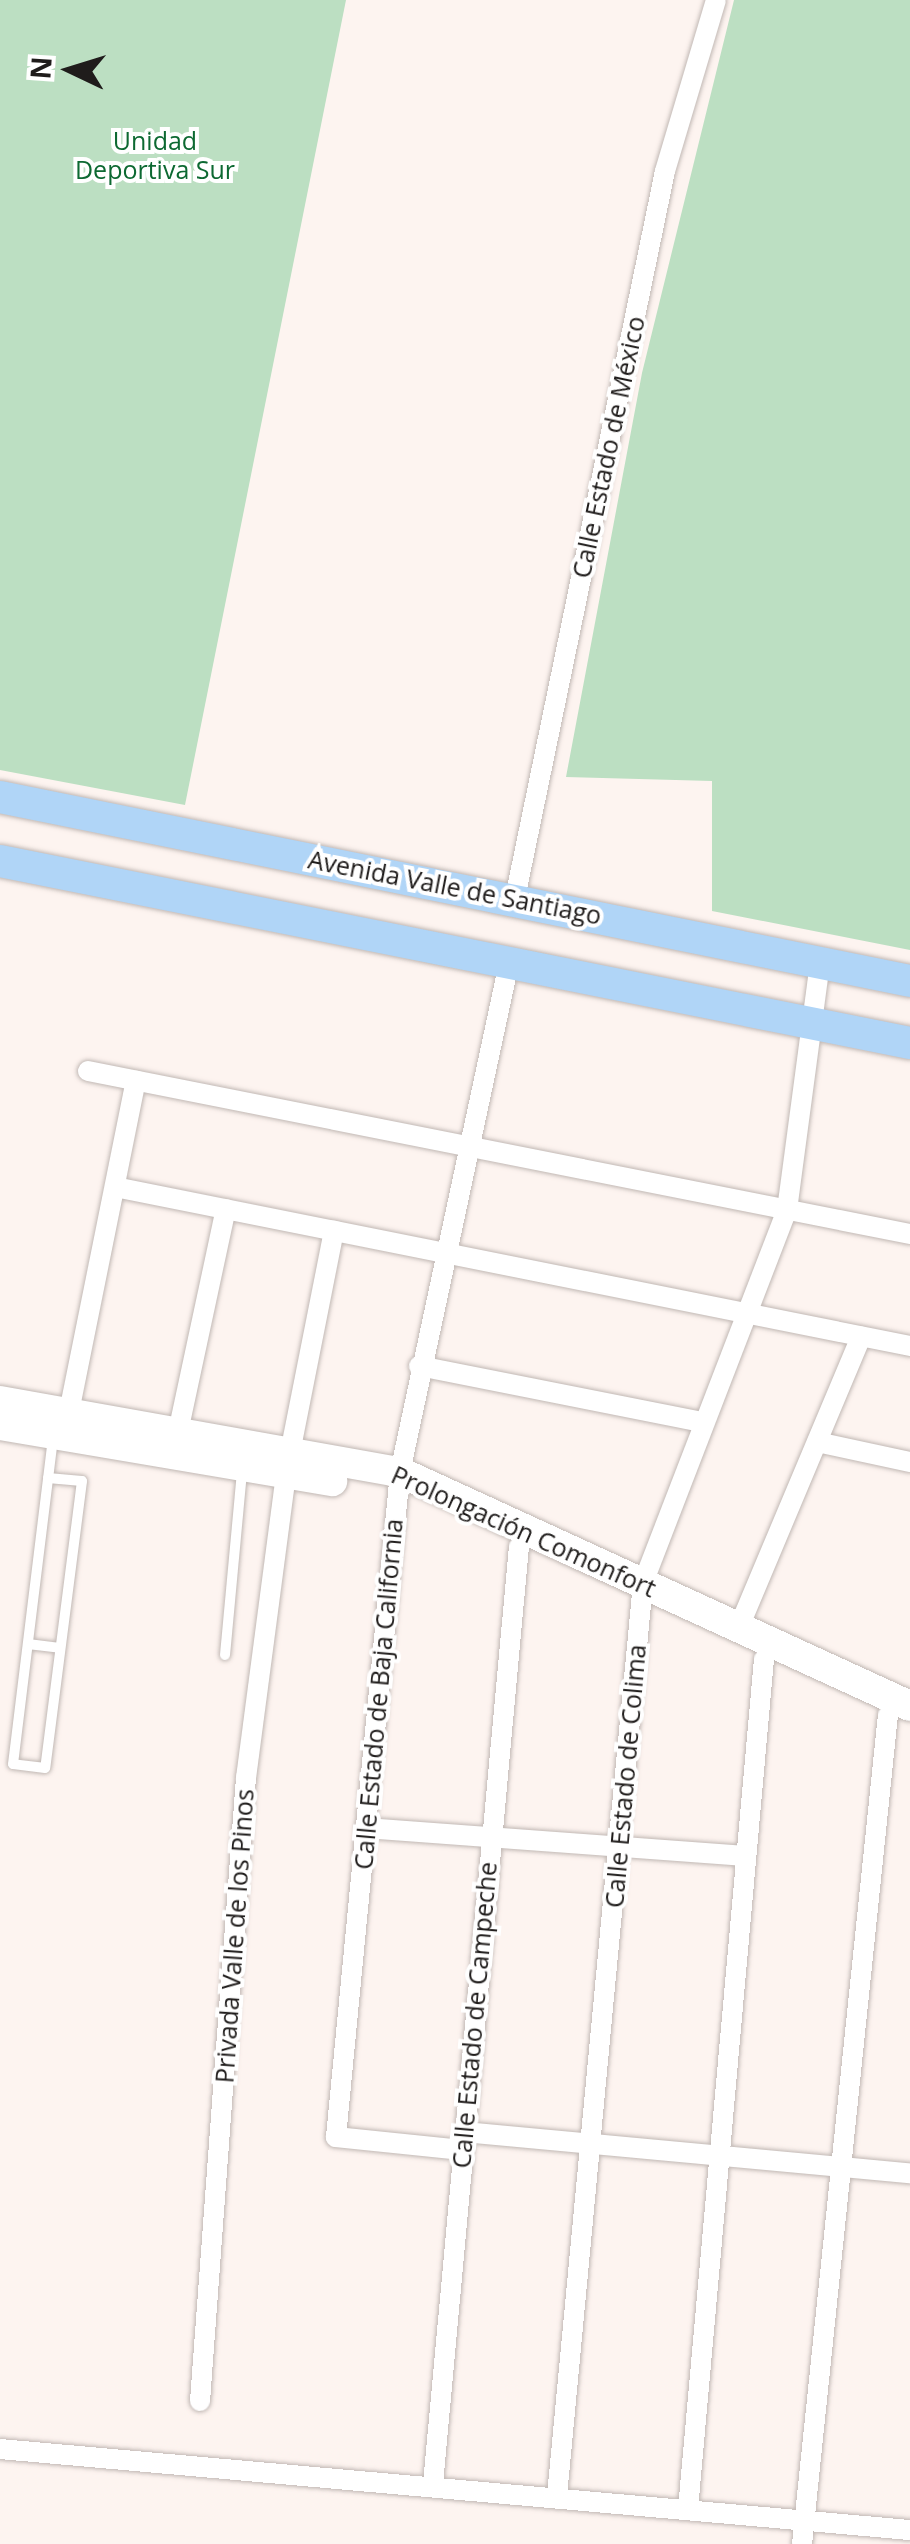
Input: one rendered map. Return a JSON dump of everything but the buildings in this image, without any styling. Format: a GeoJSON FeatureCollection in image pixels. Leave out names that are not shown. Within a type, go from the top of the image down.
{"type":"FeatureCollection","features":[{"type":"Feature","properties":{"kind":"main road","name":"Avenida Valle de Santiago"},"geometry":{"type":"LineString","coordinates":[[0,797],[910,980]]}},
{"type":"Feature","properties":{"kind":"main road"},"geometry":{"type":"LineString","coordinates":[[0,861],[910,1042]]}},
{"type":"Feature","properties":{"kind":"street","name":"Calle Estado de México"},"geometry":{"type":"LineString","coordinates":[[514,898],[665,171],[716,0]]}},
{"type":"Feature","properties":{"kind":"street","name":"Calle Estado de Colima"},"geometry":{"type":"LineString","coordinates":[[557,2496],[642,1592],[702,1422],[787,1210],[820,962]]}},
{"type":"Feature","properties":{"kind":"street","name":"Calle Estado de Baja California"},"geometry":{"type":"LineString","coordinates":[[463,2141],[336,2137],[398,1482],[441,1252],[510,963]]}},
{"type":"Feature","properties":{"kind":"street"},"geometry":{"type":"LineString","coordinates":[[88,1071],[910,1234]]}},
{"type":"Feature","properties":{"kind":"street"},"geometry":{"type":"LineString","coordinates":[[61,1424],[136,1081]]}},
{"type":"Feature","properties":{"kind":"street"},"geometry":{"type":"LineString","coordinates":[[115,1187],[910,1346]]}},
{"type":"Feature","properties":{"kind":"street"},"geometry":{"type":"LineString","coordinates":[[178,1432],[226,1209]]}},
{"type":"Feature","properties":{"kind":"street","name":"Privada Valle de los Pinos"},"geometry":{"type":"LineString","coordinates":[[200,2401],[236,1880],[288,1463],[334,1231]]}},
{"type":"Feature","properties":{"kind":"street"},"geometry":{"type":"LineString","coordinates":[[739,1628],[862,1336]]}},
{"type":"Feature","properties":{"kind":"street"},"geometry":{"type":"LineString","coordinates":[[419,1366],[702,1422]]}},
{"type":"Feature","properties":{"kind":"street","name":"Prolongación Comonfort"},"geometry":{"type":"LineString","coordinates":[[0,1400],[61,1424],[242,1466],[288,1463]]}},
{"type":"Feature","properties":{"kind":"street","name":"Prolongación Comonfort"},"geometry":{"type":"LineString","coordinates":[[0,1426],[61,1424],[178,1432],[288,1463],[398,1482],[642,1592],[764,1658],[903,1715]]}},
{"type":"Feature","properties":{"kind":"street"},"geometry":{"type":"LineString","coordinates":[[817,1442],[910,1462]]}},
{"type":"Feature","properties":{"kind":"street","name":"Prolongación Comonfort"},"geometry":{"type":"LineString","coordinates":[[398,1482],[519,1547],[739,1628],[903,1715]]}},
{"type":"Feature","properties":{"kind":"street","name":"Calle Estado de Campeche"},"geometry":{"type":"LineString","coordinates":[[433,2484],[519,1547]]}},
{"type":"Feature","properties":{"kind":"street"},"geometry":{"type":"LineString","coordinates":[[688,2508],[764,1658]]}},
{"type":"Feature","properties":{"kind":"street"},"geometry":{"type":"LineString","coordinates":[[808,2535],[845,2167],[903,1715]]}},
{"type":"Feature","properties":{"kind":"street"},"geometry":{"type":"LineString","coordinates":[[365,1828],[746,1856]]}},
{"type":"Feature","properties":{"kind":"street"},"geometry":{"type":"LineString","coordinates":[[463,2141],[590,2144],[910,2173]]}},
{"type":"Feature","properties":{"kind":"street"},"geometry":{"type":"LineString","coordinates":[[0,2449],[688,2508],[808,2535],[910,2530]]}},
{"type":"Feature","properties":{"kind":"lane"},"geometry":{"type":"LineString","coordinates":[[48,1478],[82,1480],[45,1768],[13,1764],[48,1478],[61,1424]]}},
{"type":"Feature","properties":{"kind":"lane"},"geometry":{"type":"LineString","coordinates":[[225,1655],[242,1466]]}},
{"type":"Feature","properties":{"kind":"lane"},"geometry":{"type":"LineString","coordinates":[[28,1644],[60,1648]]}},
{"type":"Feature","properties":{"kind":"green space","name":"Unidad Deportiva Sur"},"geometry":{"type":"Polygon","coordinates":[[[0,0],[346,0],[185,805],[0,770],[0,0]]]}},
{"type":"Feature","properties":{"kind":"green space"},"geometry":{"type":"Polygon","coordinates":[[[734,0],[910,0],[910,950],[712,911],[712,781],[566,777],[642,373],[734,0]]]}}]}
